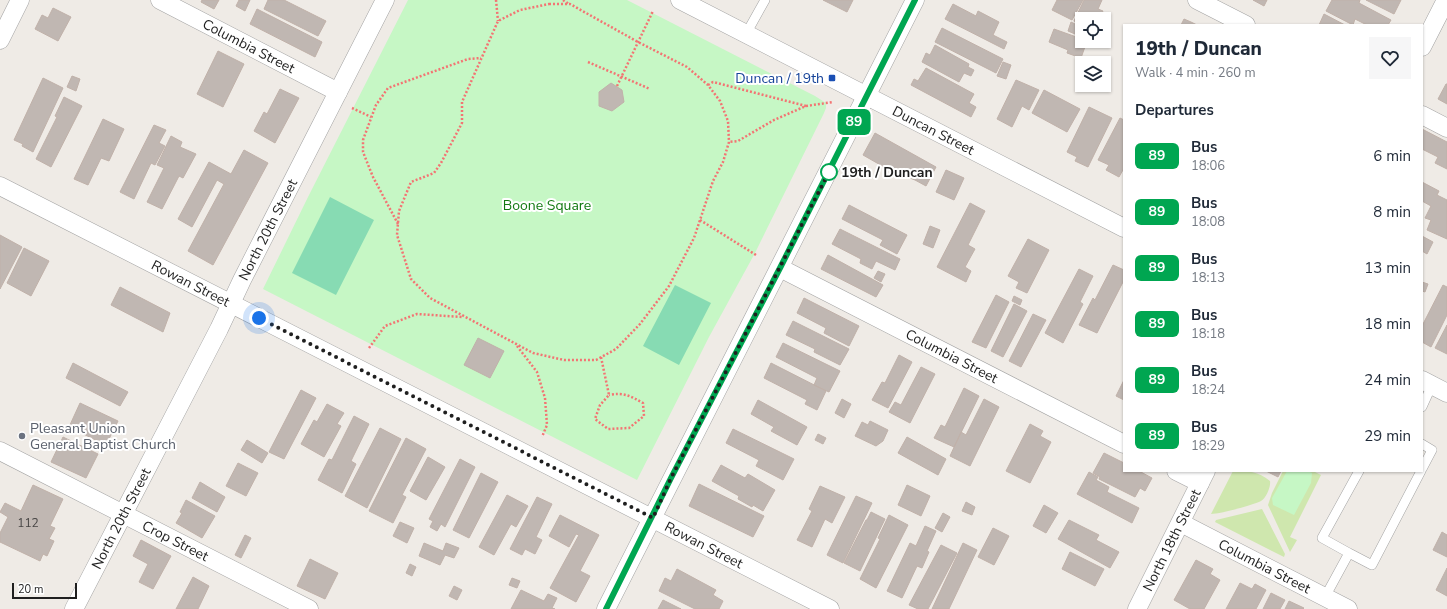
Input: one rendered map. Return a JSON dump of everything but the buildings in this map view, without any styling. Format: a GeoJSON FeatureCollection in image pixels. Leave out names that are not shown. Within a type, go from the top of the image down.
{"type":"FeatureCollection","features":[{"type":"Feature","properties":{"kind":"street"},"geometry":{"type":"LineString","coordinates":[[0,40],[20,0]]}},
{"type":"Feature","properties":{"kind":"street","name":"Columbia Street"},"geometry":{"type":"LineString","coordinates":[[160,0],[338,92]]}},
{"type":"Feature","properties":{"kind":"street","name":"North 20th Street"},"geometry":{"type":"LineString","coordinates":[[74,609],[385,0]]}},
{"type":"Feature","properties":{"kind":"street","name":"Duncan Street"},"geometry":{"type":"LineString","coordinates":[[680,0],[1123,227]]}},
{"type":"Feature","properties":{"kind":"street"},"geometry":{"type":"LineString","coordinates":[[606,609],[653,518],[671,478],[780,268],[915,0]]}},
{"type":"Feature","properties":{"kind":"street"},"geometry":{"type":"LineString","coordinates":[[1197,0],[1244,24]]}},
{"type":"Feature","properties":{"kind":"street"},"geometry":{"type":"LineString","coordinates":[[1423,45],[1446,0]]}},
{"type":"Feature","properties":{"kind":"street"},"geometry":{"type":"LineString","coordinates":[[1423,116],[1447,128]]}},
{"type":"Feature","properties":{"kind":"street","name":"Rowan Street"},"geometry":{"type":"LineString","coordinates":[[0,186],[830,609]]}},
{"type":"Feature","properties":{"kind":"street","name":"Columbia Street"},"geometry":{"type":"LineString","coordinates":[[780,268],[1123,443]]}},
{"type":"Feature","properties":{"kind":"street","name":"Crop Street"},"geometry":{"type":"LineString","coordinates":[[0,452],[308,609]]}},
{"type":"Feature","properties":{"kind":"street"},"geometry":{"type":"LineString","coordinates":[[1180,472],[1203,477]]}},
{"type":"Feature","properties":{"kind":"street","name":"North 18th Street"},"geometry":{"type":"LineString","coordinates":[[1136,609],[1203,477]]}},
{"type":"Feature","properties":{"kind":"street","name":"Columbia Street"},"geometry":{"type":"LineString","coordinates":[[1180,523],[1348,609]]}},
{"type":"Feature","properties":{"kind":"lane"},"geometry":{"type":"LineString","coordinates":[[746,34],[765,0]]}},
{"type":"Feature","properties":{"kind":"lane"},"geometry":{"type":"LineString","coordinates":[[1423,405],[1434,386]]}},
{"type":"Feature","properties":{"kind":"lane"},"geometry":{"type":"LineString","coordinates":[[1423,445],[1432,450],[1423,468]]}},
{"type":"Feature","properties":{"kind":"lane"},"geometry":{"type":"LineString","coordinates":[[1358,472],[1322,538],[1372,565],[1421,472]]}},
{"type":"Feature","properties":{"kind":"lane"},"geometry":{"type":"LineString","coordinates":[[1325,597],[1349,553]]}},
{"type":"Feature","properties":{"kind":"path"},"geometry":{"type":"LineString","coordinates":[[496,0],[498,21],[462,102],[462,123],[441,163],[434,173],[411,182],[399,212],[397,235],[411,279],[430,298],[533,353],[564,360],[596,360],[616,349],[636,329],[669,286],[694,238],[714,181],[724,162],[729,142],[728,121],[720,101],[708,85],[687,67],[638,42],[563,0]]}},
{"type":"Feature","properties":{"kind":"path"},"geometry":{"type":"LineString","coordinates":[[498,21],[520,10],[549,4],[570,4]]}},
{"type":"Feature","properties":{"kind":"path"},"geometry":{"type":"LineString","coordinates":[[616,86],[653,11]]}},
{"type":"Feature","properties":{"kind":"path"},"geometry":{"type":"LineString","coordinates":[[398,224],[373,177],[362,152],[362,140],[376,105],[388,88],[468,59],[482,58]]}},
{"type":"Feature","properties":{"kind":"path"},"geometry":{"type":"LineString","coordinates":[[588,62],[650,89]]}},
{"type":"Feature","properties":{"kind":"path"},"geometry":{"type":"LineString","coordinates":[[708,85],[713,82],[806,106]]}},
{"type":"Feature","properties":{"kind":"path"},"geometry":{"type":"LineString","coordinates":[[729,142],[738,141],[774,120],[806,106],[833,102]]}},
{"type":"Feature","properties":{"kind":"path"},"geometry":{"type":"LineString","coordinates":[[350,108],[371,117]]}},
{"type":"Feature","properties":{"kind":"path"},"geometry":{"type":"LineString","coordinates":[[700,220],[756,254]]}},
{"type":"Feature","properties":{"kind":"path"},"geometry":{"type":"LineString","coordinates":[[369,348],[385,326],[417,314],[465,317]]}},
{"type":"Feature","properties":{"kind":"path"},"geometry":{"type":"LineString","coordinates":[[516,344],[537,372],[545,398],[546,425],[542,437]]}},
{"type":"Feature","properties":{"kind":"path"},"geometry":{"type":"LineString","coordinates":[[601,357],[609,395]]}},
{"type":"Feature","properties":{"kind":"path"},"geometry":{"type":"LineString","coordinates":[[618,393],[631,396],[643,403],[644,416],[628,428],[608,428],[595,419],[600,405],[609,395],[618,393]]}},
{"type":"Feature","properties":{"kind":"green space","name":"Boone Square"},"geometry":{"type":"Polygon","coordinates":[[[408,0],[627,0],[826,103],[824,113],[755,253],[709,337],[637,480],[263,289],[408,0]]]}},
{"type":"Feature","properties":{"kind":"green space"},"geometry":{"type":"Polygon","coordinates":[[[330,197],[374,220],[336,295],[292,273],[330,197]]]}},
{"type":"Feature","properties":{"kind":"green space"},"geometry":{"type":"Polygon","coordinates":[[[675,285],[711,303],[679,365],[643,346],[675,285]]]}},
{"type":"Feature","properties":{"kind":"green space"},"geometry":{"type":"Polygon","coordinates":[[[1232,472],[1253,472],[1270,481],[1268,492],[1263,500],[1244,507],[1211,514],[1232,472]]]}},
{"type":"Feature","properties":{"kind":"green space"},"geometry":{"type":"Polygon","coordinates":[[[1282,472],[1315,472],[1321,475],[1290,537],[1297,540],[1290,552],[1268,505],[1282,472]]]}},
{"type":"Feature","properties":{"kind":"green space"},"geometry":{"type":"Polygon","coordinates":[[[1286,472],[1312,473],[1311,483],[1294,515],[1273,505],[1272,498],[1286,472]]]}},
{"type":"Feature","properties":{"kind":"green space"},"geometry":{"type":"Polygon","coordinates":[[[1262,509],[1285,554],[1284,557],[1215,522],[1216,520],[1262,509]]]}},
{"type":"Feature","properties":{"kind":"bus line","name":"89"},"geometry":{"type":"LineString","coordinates":[[606,609],[653,518],[671,478],[780,268],[915,0]]}},
{"type":"Feature","properties":{"kind":"place","name":"Duncan / 19th"},"geometry":{"type":"Point","coordinates":[832,78]}},
{"type":"Feature","properties":{"kind":"place","name":"19th / Duncan"},"geometry":{"type":"Point","coordinates":[829,172]}},
{"type":"Feature","properties":{"kind":"place","name":"Pleasant Union General Baptist Church"},"geometry":{"type":"Point","coordinates":[22,436]}},
{"type":"Feature","properties":{"kind":"route"},"geometry":{"type":"LineString","coordinates":[[259,318],[653,518],[671,478],[829,172]]}}]}
